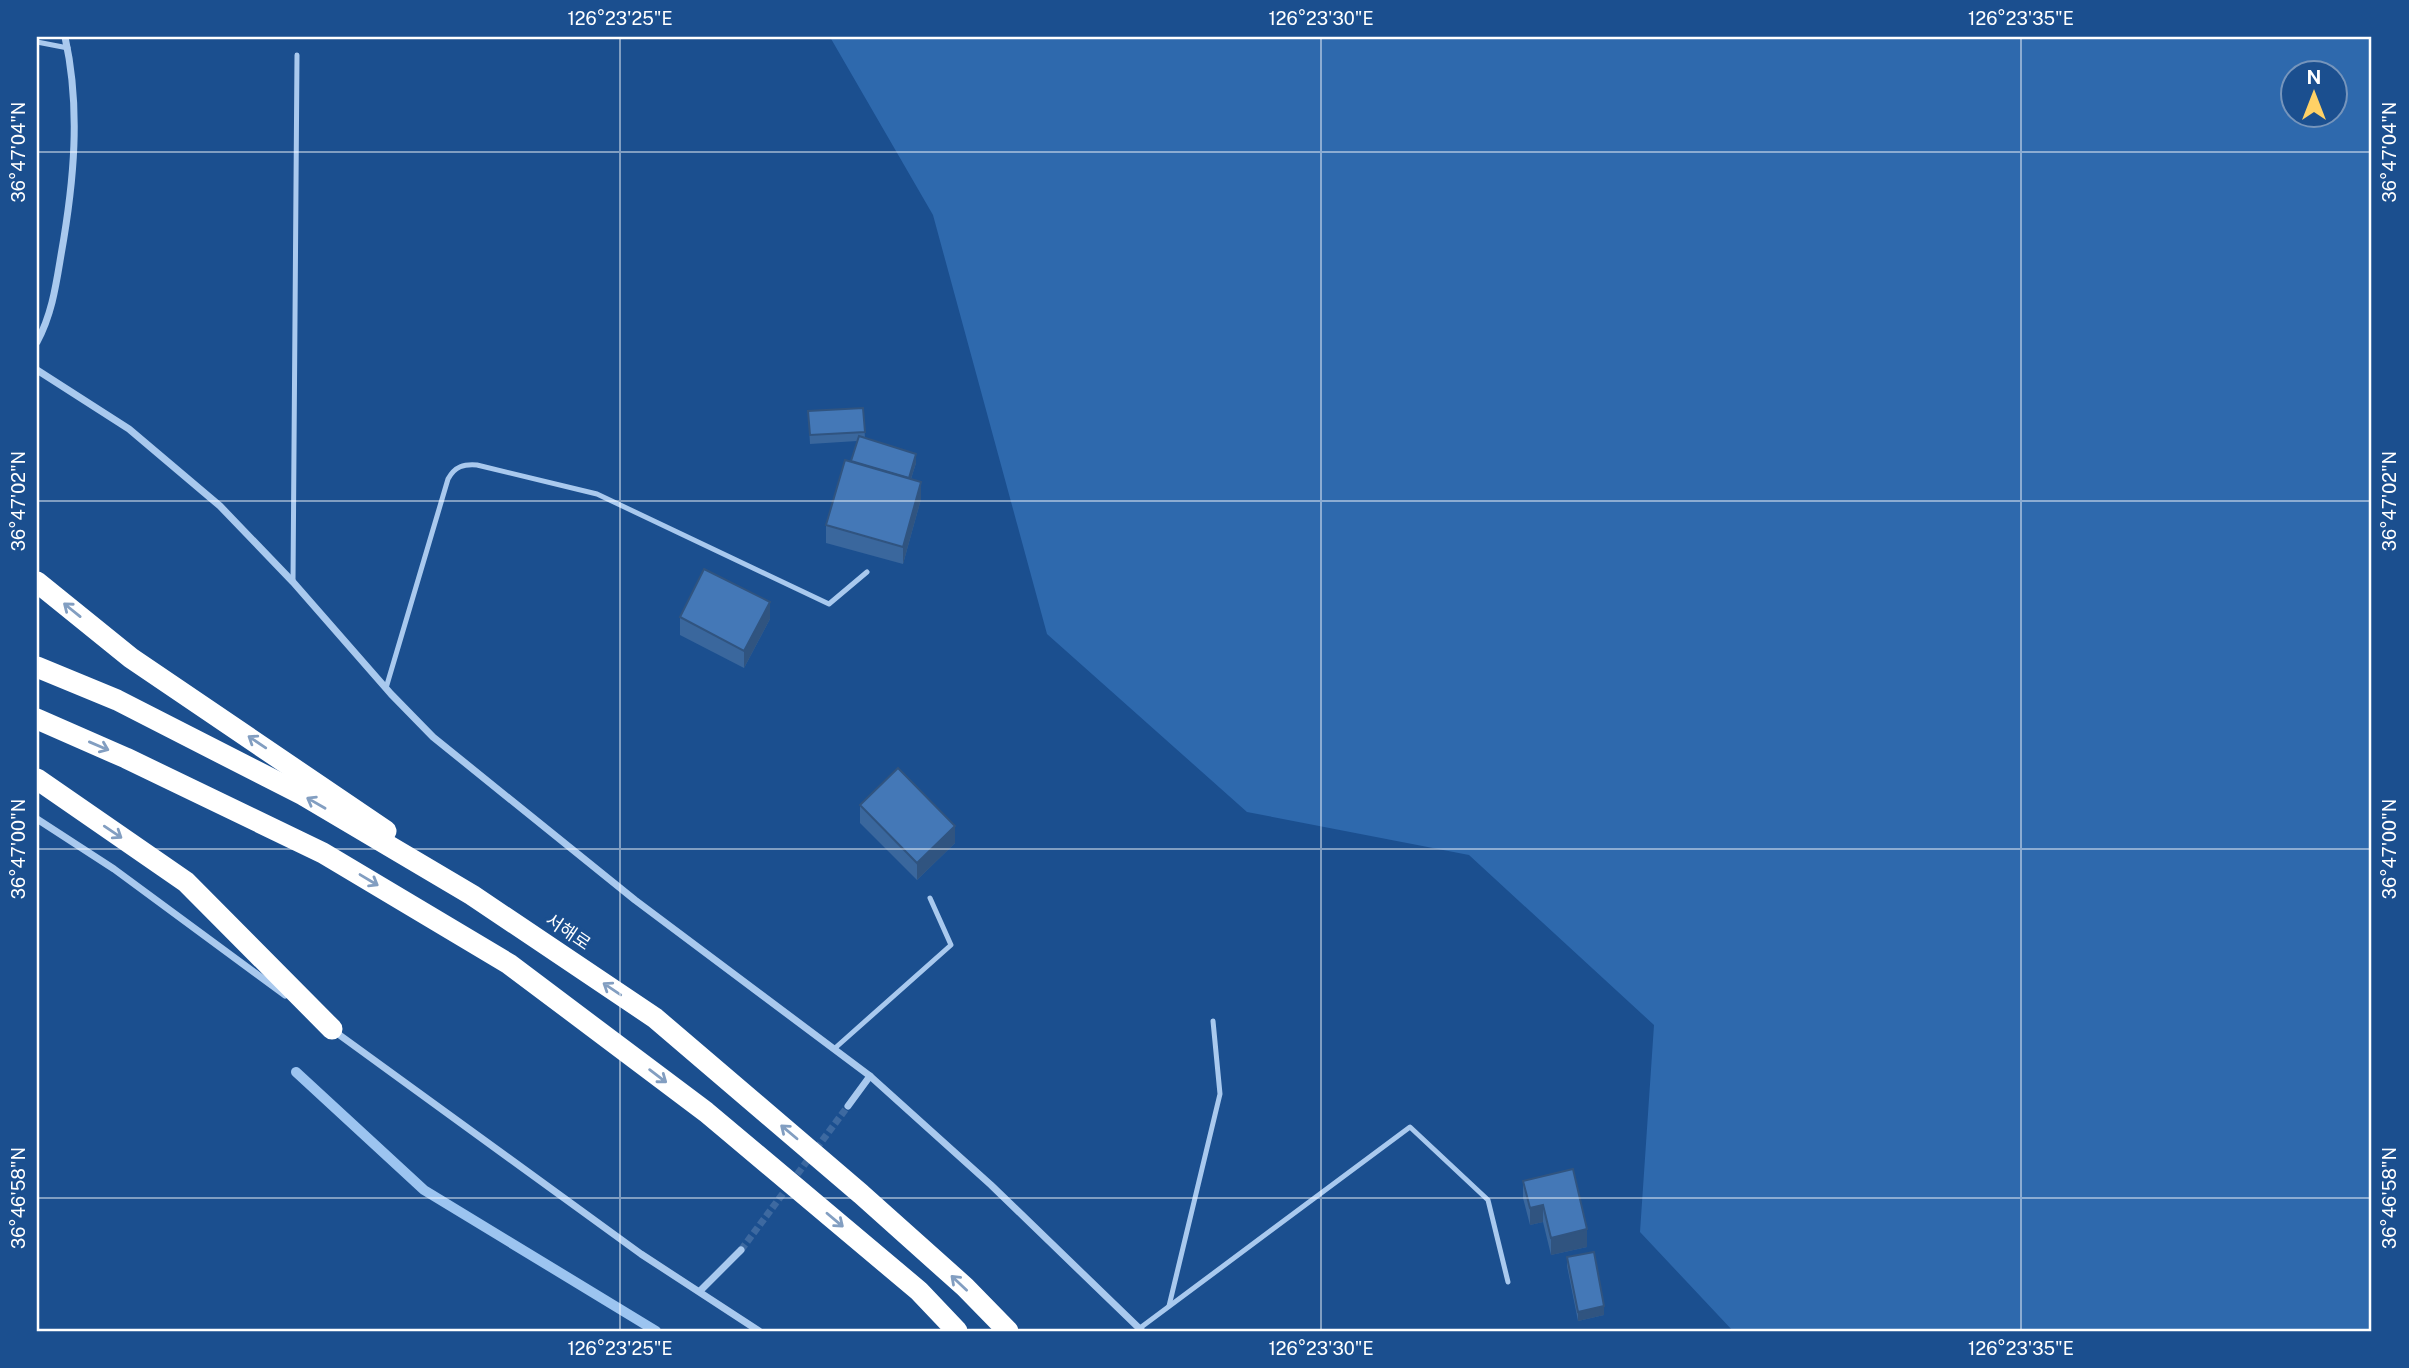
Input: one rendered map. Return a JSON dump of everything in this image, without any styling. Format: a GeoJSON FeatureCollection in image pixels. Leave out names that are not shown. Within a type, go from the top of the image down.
{"type":"FeatureCollection","features":[{"type":"Feature","properties":{"kind":"highway"},"geometry":{"type":"LineString","coordinates":[[37,582],[142,666],[355,807],[472,895]]}},
{"type":"Feature","properties":{"kind":"highway","name":"서해로"},"geometry":{"type":"LineString","coordinates":[[37,667],[117,700],[303,795],[472,895],[655,1018],[872,1203],[965,1287],[1007,1331]]}},
{"type":"Feature","properties":{"kind":"highway"},"geometry":{"type":"LineString","coordinates":[[37,719],[126,758],[323,853],[509,964],[706,1112],[919,1291],[957,1331]]}},
{"type":"Feature","properties":{"kind":"highway"},"geometry":{"type":"LineString","coordinates":[[37,779],[186,881],[331,1029]]}},
{"type":"Feature","properties":{"kind":"street"},"geometry":{"type":"LineString","coordinates":[[37,341],[55,289],[71,202],[75,125],[65,37]]}},
{"type":"Feature","properties":{"kind":"street"},"geometry":{"type":"LineString","coordinates":[[37,370],[129,429],[173,465],[220,506],[293,582],[433,737],[521,810],[870,1076],[991,1185],[1141,1329]]}},
{"type":"Feature","properties":{"kind":"street"},"geometry":{"type":"LineString","coordinates":[[37,819],[114,869],[641,1254],[759,1331]]}},
{"type":"Feature","properties":{"kind":"street"},"geometry":{"type":"LineString","coordinates":[[848,1106],[870,1076]]}},
{"type":"Feature","properties":{"kind":"street"},"geometry":{"type":"LineString","coordinates":[[700,1291],[741,1250]]}},
{"type":"Feature","properties":{"kind":"lane"},"geometry":{"type":"LineString","coordinates":[[37,42],[68,48]]}},
{"type":"Feature","properties":{"kind":"lane"},"geometry":{"type":"LineString","coordinates":[[293,582],[297,55]]}},
{"type":"Feature","properties":{"kind":"lane"},"geometry":{"type":"LineString","coordinates":[[386,688],[448,479],[454,470],[464,465],[477,465],[597,494],[829,604],[867,572]]}},
{"type":"Feature","properties":{"kind":"lane"},"geometry":{"type":"LineString","coordinates":[[834,1049],[951,945],[930,898]]}},
{"type":"Feature","properties":{"kind":"lane"},"geometry":{"type":"LineString","coordinates":[[1169,1306],[1220,1094],[1213,1021]]}},
{"type":"Feature","properties":{"kind":"lane"},"geometry":{"type":"LineString","coordinates":[[1141,1329],[1410,1127],[1488,1200],[1508,1282]]}},
{"type":"Feature","properties":{"kind":"shaded area"},"geometry":{"type":"Polygon","coordinates":[[[830,37],[2372,37],[2372,1331],[1733,1331],[1640,1232],[1654,1025],[1469,855],[1247,812],[1047,634],[933,215],[830,37]]]}},
{"type":"Feature","properties":{"kind":"building"},"geometry":{"type":"Polygon","coordinates":[[[863,408],[865,432],[810,435],[808,411],[863,408]]]}},
{"type":"Feature","properties":{"kind":"building"},"geometry":{"type":"Polygon","coordinates":[[[859,436],[916,454],[909,478],[851,461],[859,436]]]}},
{"type":"Feature","properties":{"kind":"building"},"geometry":{"type":"Polygon","coordinates":[[[845,460],[921,482],[903,547],[826,525],[845,460]]]}},
{"type":"Feature","properties":{"kind":"building"},"geometry":{"type":"Polygon","coordinates":[[[704,569],[770,602],[744,651],[680,617],[704,569]]]}},
{"type":"Feature","properties":{"kind":"building"},"geometry":{"type":"Polygon","coordinates":[[[898,768],[955,826],[917,863],[860,805],[898,768]]]}},
{"type":"Feature","properties":{"kind":"building"},"geometry":{"type":"Polygon","coordinates":[[[1573,1169],[1587,1229],[1551,1238],[1543,1205],[1530,1208],[1523,1181],[1573,1169]]]}},
{"type":"Feature","properties":{"kind":"building"},"geometry":{"type":"Polygon","coordinates":[[[1594,1252],[1604,1306],[1578,1312],[1567,1257],[1594,1252]]]}},
{"type":"Feature","properties":{"kind":"waterway"},"geometry":{"type":"LineString","coordinates":[[296,1072],[424,1190],[656,1331]]}},
{"type":"Feature","properties":{"kind":"tunnel"},"geometry":{"type":"LineString","coordinates":[[741,1250],[848,1106]]}}]}
